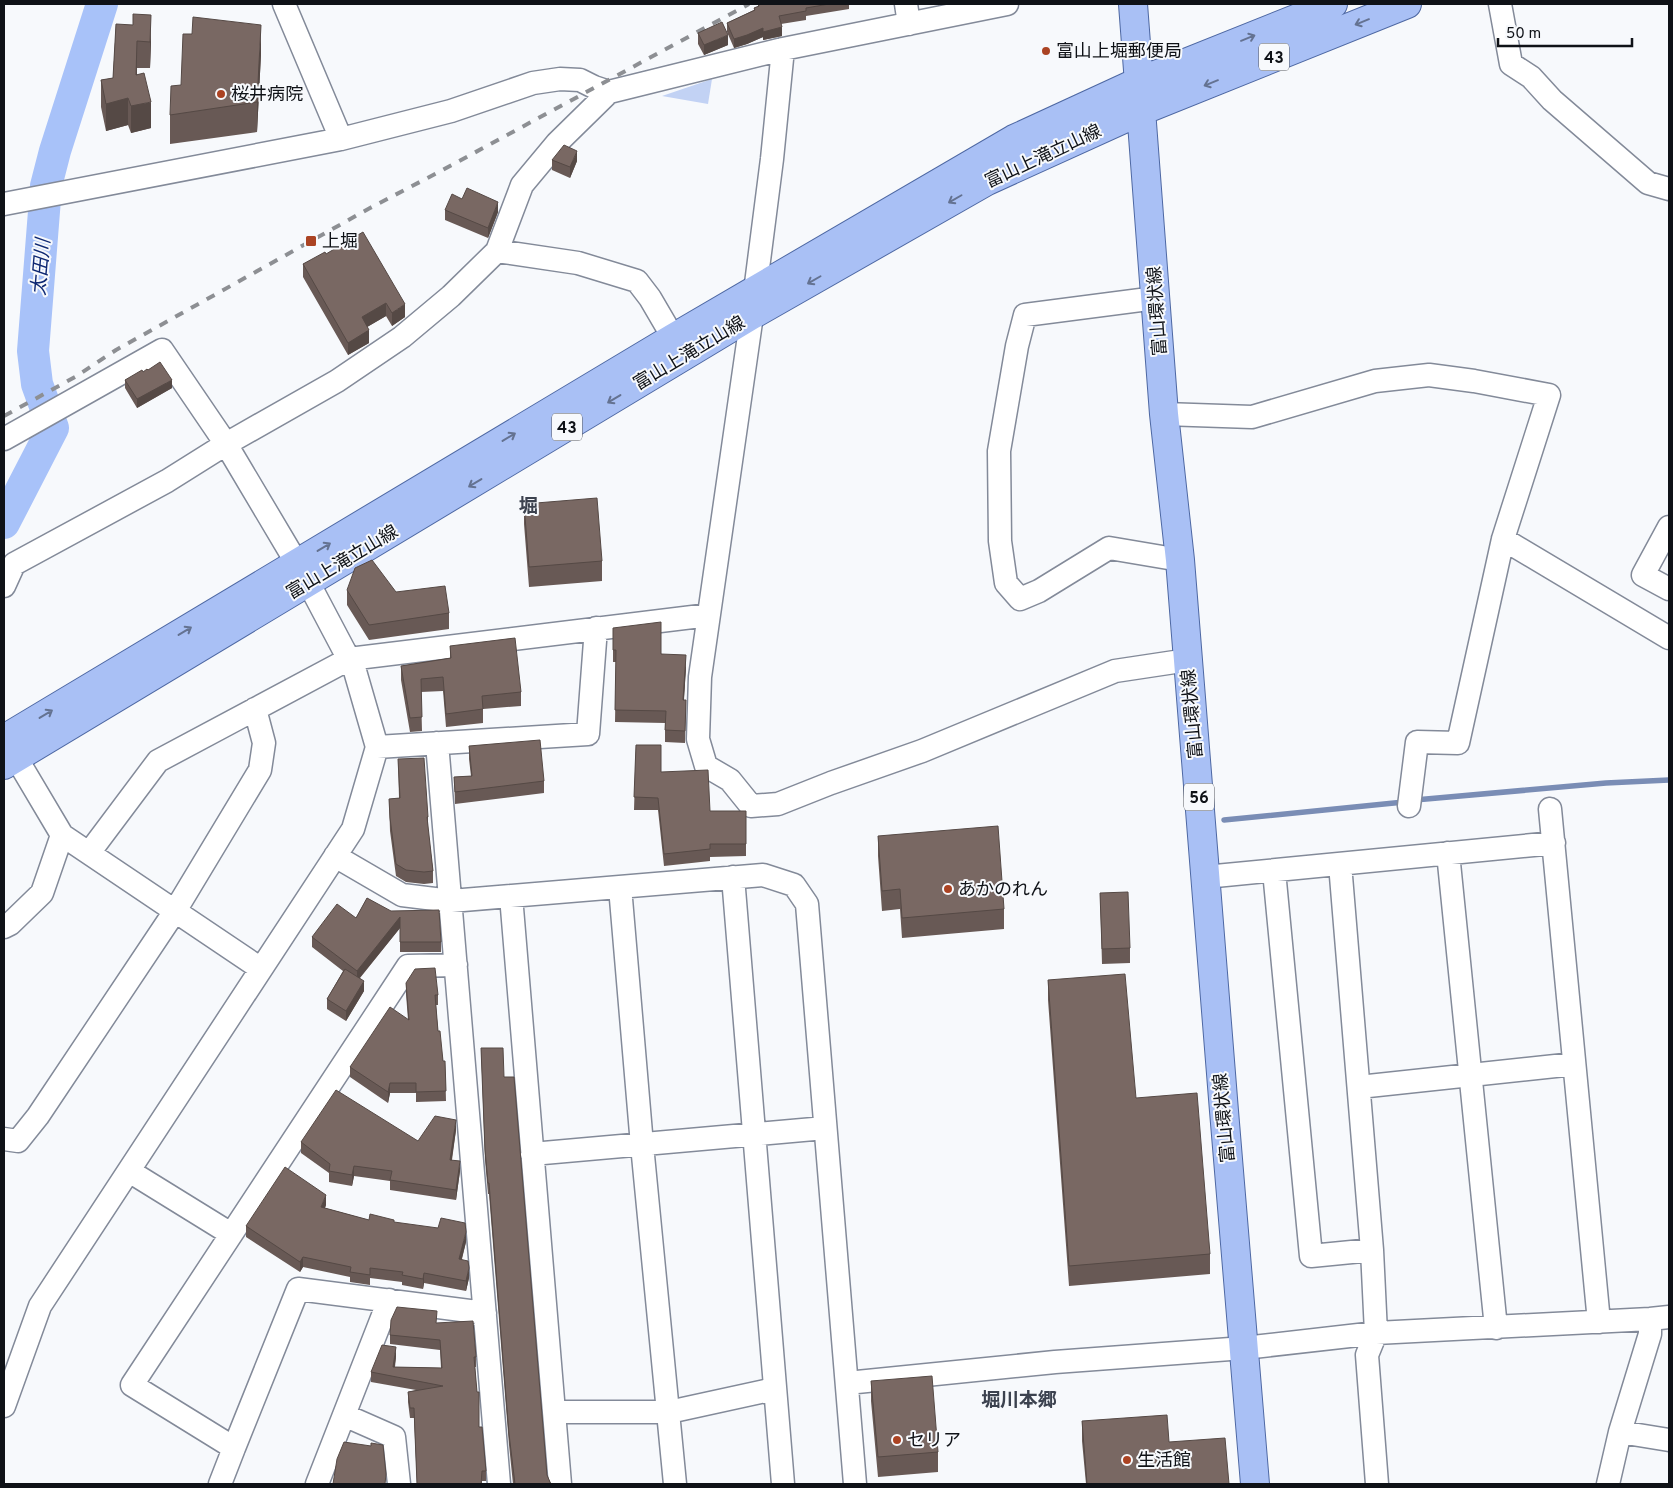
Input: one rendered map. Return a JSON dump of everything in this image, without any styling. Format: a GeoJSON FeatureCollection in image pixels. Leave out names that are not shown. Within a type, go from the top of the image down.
{"type":"FeatureCollection","features":[{"type":"Feature","properties":{"kind":"main road","name":"富山環状線"},"geometry":{"type":"LineString","coordinates":[[1133,4],[1164,414],[1180,560],[1255,1484]]}},
{"type":"Feature","properties":{"kind":"main road","name":"富山上滝立山線"},"geometry":{"type":"LineString","coordinates":[[6,748],[679,348],[1014,139],[1138,82],[1332,4]]}},
{"type":"Feature","properties":{"kind":"main road","name":"富山上滝立山線"},"geometry":{"type":"LineString","coordinates":[[753,303],[987,181],[1141,110],[1407,4]]}},
{"type":"Feature","properties":{"kind":"street"},"geometry":{"type":"LineString","coordinates":[[284,4],[340,139]]}},
{"type":"Feature","properties":{"kind":"street"},"geometry":{"type":"LineString","coordinates":[[4,586],[14,564],[167,481],[226,444],[338,381],[402,338],[451,296],[497,251],[522,186],[557,143],[609,92],[783,49],[907,14],[1007,4]]}},
{"type":"Feature","properties":{"kind":"street"},"geometry":{"type":"LineString","coordinates":[[1500,4],[1511,64],[1532,77],[1552,100],[1648,183],[1669,189]]}},
{"type":"Feature","properties":{"kind":"street"},"geometry":{"type":"LineString","coordinates":[[783,49],[772,159],[753,303],[700,677],[698,739],[706,766],[730,780],[751,806],[778,804],[922,751],[1115,671],[1188,660]]}},
{"type":"Feature","properties":{"kind":"street"},"geometry":{"type":"LineString","coordinates":[[4,204],[340,139],[451,111],[533,83],[560,79],[580,80],[609,92]]}},
{"type":"Feature","properties":{"kind":"street"},"geometry":{"type":"LineString","coordinates":[[497,251],[578,263],[637,281],[650,298],[679,348]]}},
{"type":"Feature","properties":{"kind":"street"},"geometry":{"type":"LineString","coordinates":[[1156,298],[1025,315],[1017,346],[999,451],[1000,541],[1006,583],[1020,599],[1039,591],[1110,548],[1180,560]]}},
{"type":"Feature","properties":{"kind":"street"},"geometry":{"type":"LineString","coordinates":[[4,439],[162,350],[226,444],[303,573],[355,671],[377,747],[353,829],[40,1306],[4,1406]]}},
{"type":"Feature","properties":{"kind":"street"},"geometry":{"type":"LineString","coordinates":[[1164,414],[1252,418],[1375,381],[1429,375],[1549,395],[1503,539],[1458,743],[1417,742],[1409,806]]}},
{"type":"Feature","properties":{"kind":"street"},"geometry":{"type":"LineString","coordinates":[[1669,527],[1644,575],[1669,589]]}},
{"type":"Feature","properties":{"kind":"street"},"geometry":{"type":"LineString","coordinates":[[1503,539],[1669,638]]}},
{"type":"Feature","properties":{"kind":"street"},"geometry":{"type":"LineString","coordinates":[[89,853],[158,761],[349,659],[709,615]]}},
{"type":"Feature","properties":{"kind":"street"},"geometry":{"type":"LineString","coordinates":[[377,747],[588,734],[596,628]]}},
{"type":"Feature","properties":{"kind":"street"},"geometry":{"type":"LineString","coordinates":[[4,1138],[18,1140],[38,1116],[175,911],[260,770],[264,742],[255,709]]}},
{"type":"Feature","properties":{"kind":"street"},"geometry":{"type":"LineString","coordinates":[[437,743],[499,1484]]}},
{"type":"Feature","properties":{"kind":"street"},"geometry":{"type":"LineString","coordinates":[[6,748],[62,835],[261,969]]}},
{"type":"Feature","properties":{"kind":"street"},"geometry":{"type":"LineString","coordinates":[[1550,809],[1599,1322]]}},
{"type":"Feature","properties":{"kind":"street"},"geometry":{"type":"LineString","coordinates":[[4,927],[10,924],[42,893],[62,835]]}},
{"type":"Feature","properties":{"kind":"street"},"geometry":{"type":"LineString","coordinates":[[1205,878],[1554,843]]}},
{"type":"Feature","properties":{"kind":"street"},"geometry":{"type":"LineString","coordinates":[[1448,853],[1496,1328]]}},
{"type":"Feature","properties":{"kind":"street"},"geometry":{"type":"LineString","coordinates":[[335,856],[402,896],[451,900],[763,875],[794,885],[807,904],[855,1484]]}},
{"type":"Feature","properties":{"kind":"street"},"geometry":{"type":"LineString","coordinates":[[1340,864],[1372,1250],[1376,1333],[1367,1355],[1377,1484]]}},
{"type":"Feature","properties":{"kind":"street"},"geometry":{"type":"LineString","coordinates":[[1274,871],[1311,1256],[1372,1250]]}},
{"type":"Feature","properties":{"kind":"street"},"geometry":{"type":"LineString","coordinates":[[732,877],[783,1484]]}},
{"type":"Feature","properties":{"kind":"street"},"geometry":{"type":"LineString","coordinates":[[620,886],[642,1145],[675,1484]]}},
{"type":"Feature","properties":{"kind":"street"},"geometry":{"type":"LineString","coordinates":[[511,896],[560,1484]]}},
{"type":"Feature","properties":{"kind":"street"},"geometry":{"type":"LineString","coordinates":[[234,1448],[132,1385],[408,966],[456,965]]}},
{"type":"Feature","properties":{"kind":"street"},"geometry":{"type":"LineString","coordinates":[[1359,1087],[1574,1064]]}},
{"type":"Feature","properties":{"kind":"street"},"geometry":{"type":"LineString","coordinates":[[532,1154],[753,1136],[825,1128]]}},
{"type":"Feature","properties":{"kind":"street"},"geometry":{"type":"LineString","coordinates":[[129,1171],[231,1234]]}},
{"type":"Feature","properties":{"kind":"street"},"geometry":{"type":"LineString","coordinates":[[220,1484],[298,1289],[485,1313]]}},
{"type":"Feature","properties":{"kind":"street"},"geometry":{"type":"LineString","coordinates":[[317,1484],[389,1300]]}},
{"type":"Feature","properties":{"kind":"street"},"geometry":{"type":"LineString","coordinates":[[847,1383],[1055,1362],[1244,1348],[1376,1333],[1660,1318]]}},
{"type":"Feature","properties":{"kind":"street"},"geometry":{"type":"LineString","coordinates":[[1608,1484],[1620,1432],[1650,1334],[1660,1318]]}},
{"type":"Feature","properties":{"kind":"street"},"geometry":{"type":"LineString","coordinates":[[554,1412],[669,1412],[774,1389]]}},
{"type":"Feature","properties":{"kind":"street"},"geometry":{"type":"LineString","coordinates":[[344,1416],[394,1437],[400,1484]]}},
{"type":"Feature","properties":{"kind":"street"},"geometry":{"type":"LineString","coordinates":[[1620,1432],[1669,1440]]}},
{"type":"Feature","properties":{"kind":"shaded area"},"geometry":{"type":"Polygon","coordinates":[[[712,79],[708,104],[662,96],[712,79]]]}},
{"type":"Feature","properties":{"kind":"building"},"geometry":{"type":"Polygon","coordinates":[[[758,4],[829,4],[779,16],[782,27],[763,32],[763,28],[734,39],[727,23],[755,10],[754,8],[759,6],[758,4]]]}},
{"type":"Feature","properties":{"kind":"building"},"geometry":{"type":"Polygon","coordinates":[[[133,14],[151,15],[150,42],[137,41],[136,75],[144,73],[151,102],[131,106],[128,98],[106,104],[101,80],[113,78],[116,24],[133,25],[133,14]]]}},
{"type":"Feature","properties":{"kind":"building"},"geometry":{"type":"Polygon","coordinates":[[[193,17],[261,25],[257,102],[170,115],[171,86],[181,85],[183,34],[192,34],[193,17]]]}},
{"type":"Feature","properties":{"kind":"building"},"geometry":{"type":"Polygon","coordinates":[[[722,22],[728,35],[704,45],[698,33],[722,22]]]}},
{"type":"Feature","properties":{"kind":"building"},"geometry":{"type":"Polygon","coordinates":[[[564,145],[577,151],[570,167],[552,160],[564,145]]]}},
{"type":"Feature","properties":{"kind":"building"},"geometry":{"type":"Polygon","coordinates":[[[467,188],[498,202],[488,228],[445,210],[452,194],[462,199],[467,188]]]}},
{"type":"Feature","properties":{"kind":"building"},"geometry":{"type":"Polygon","coordinates":[[[363,232],[405,304],[392,313],[386,303],[362,317],[369,330],[348,343],[303,264],[325,252],[326,254],[363,232]]]}},
{"type":"Feature","properties":{"kind":"building"},"geometry":{"type":"Polygon","coordinates":[[[160,362],[172,380],[137,399],[125,380],[142,370],[143,372],[148,370],[160,362]]]}},
{"type":"Feature","properties":{"kind":"building"},"geometry":{"type":"Polygon","coordinates":[[[597,498],[602,561],[529,567],[524,504],[597,498]]]}},
{"type":"Feature","properties":{"kind":"building"},"geometry":{"type":"Polygon","coordinates":[[[372,560],[396,592],[445,586],[449,613],[369,625],[347,590],[355,568],[372,560]]]}},
{"type":"Feature","properties":{"kind":"building"},"geometry":{"type":"Polygon","coordinates":[[[661,622],[661,654],[686,655],[683,700],[686,700],[685,731],[665,730],[666,711],[615,710],[616,650],[613,650],[613,628],[661,622]]]}},
{"type":"Feature","properties":{"kind":"building"},"geometry":{"type":"Polygon","coordinates":[[[515,638],[521,692],[482,696],[483,709],[446,714],[443,677],[421,679],[422,717],[410,718],[401,666],[451,658],[450,646],[515,638]]]}},
{"type":"Feature","properties":{"kind":"building"},"geometry":{"type":"Polygon","coordinates":[[[540,740],[544,781],[455,792],[454,777],[472,776],[469,746],[540,740]]]}},
{"type":"Feature","properties":{"kind":"building"},"geometry":{"type":"Polygon","coordinates":[[[636,745],[661,745],[661,772],[708,770],[710,811],[746,811],[746,844],[710,844],[710,849],[664,854],[658,798],[634,797],[636,745]]]}},
{"type":"Feature","properties":{"kind":"building"},"geometry":{"type":"Polygon","coordinates":[[[424,758],[427,817],[433,871],[424,872],[406,870],[396,864],[389,799],[400,798],[398,759],[424,758]]]}},
{"type":"Feature","properties":{"kind":"building"},"geometry":{"type":"Polygon","coordinates":[[[998,826],[1004,909],[902,918],[900,889],[882,891],[878,836],[998,826]]]}},
{"type":"Feature","properties":{"kind":"building"},"geometry":{"type":"Polygon","coordinates":[[[1128,892],[1130,948],[1102,949],[1100,893],[1128,892]]]}},
{"type":"Feature","properties":{"kind":"building"},"geometry":{"type":"Polygon","coordinates":[[[367,898],[391,911],[439,910],[441,942],[400,942],[400,917],[357,971],[312,937],[337,904],[356,918],[367,898]]]}},
{"type":"Feature","properties":{"kind":"building"},"geometry":{"type":"Polygon","coordinates":[[[435,968],[438,995],[435,995],[438,1031],[440,1031],[443,1061],[445,1061],[446,1091],[416,1092],[416,1083],[390,1083],[388,1092],[350,1067],[390,1007],[409,1020],[406,983],[415,969],[435,968]]]}},
{"type":"Feature","properties":{"kind":"building"},"geometry":{"type":"Polygon","coordinates":[[[345,969],[364,981],[346,1011],[327,999],[345,969]]]}},
{"type":"Feature","properties":{"kind":"building"},"geometry":{"type":"Polygon","coordinates":[[[1125,974],[1136,1098],[1197,1093],[1210,1254],[1069,1266],[1048,980],[1125,974]]]}},
{"type":"Feature","properties":{"kind":"building"},"geometry":{"type":"Polygon","coordinates":[[[481,1048],[503,1048],[504,1077],[514,1077],[547,1475],[551,1484],[515,1484],[509,1434],[485,1150],[481,1048]]]}},
{"type":"Feature","properties":{"kind":"building"},"geometry":{"type":"Polygon","coordinates":[[[336,1090],[418,1141],[435,1116],[456,1120],[450,1160],[460,1161],[456,1190],[390,1180],[392,1171],[354,1166],[352,1175],[329,1171],[330,1164],[301,1142],[336,1090]]]}},
{"type":"Feature","properties":{"kind":"building"},"geometry":{"type":"Polygon","coordinates":[[[285,1167],[326,1195],[321,1207],[369,1220],[370,1214],[394,1220],[394,1222],[438,1228],[441,1218],[465,1223],[466,1232],[459,1259],[468,1261],[469,1268],[466,1281],[424,1273],[423,1279],[402,1275],[403,1272],[370,1268],[370,1275],[350,1272],[351,1267],[303,1257],[300,1262],[246,1226],[285,1167]]]}},
{"type":"Feature","properties":{"kind":"building"},"geometry":{"type":"Polygon","coordinates":[[[397,1307],[437,1311],[436,1323],[473,1321],[476,1357],[474,1357],[477,1392],[479,1392],[479,1427],[482,1427],[486,1471],[482,1471],[481,1484],[417,1484],[414,1408],[410,1408],[408,1392],[443,1386],[371,1372],[382,1345],[396,1347],[393,1367],[442,1368],[440,1340],[390,1335],[391,1320],[397,1307]]]}},
{"type":"Feature","properties":{"kind":"building"},"geometry":{"type":"Polygon","coordinates":[[[932,1376],[938,1452],[878,1457],[871,1381],[932,1376]]]}},
{"type":"Feature","properties":{"kind":"building","name":"生活館"},"geometry":{"type":"Polygon","coordinates":[[[1167,1415],[1169,1442],[1225,1438],[1229,1484],[1087,1484],[1082,1421],[1167,1415]]]}},
{"type":"Feature","properties":{"kind":"building"},"geometry":{"type":"Polygon","coordinates":[[[344,1442],[371,1446],[371,1443],[383,1445],[386,1474],[385,1484],[333,1484],[337,1459],[344,1442]]]}},
{"type":"Feature","properties":{"kind":"waterway","name":"太田川"},"geometry":{"type":"LineString","coordinates":[[4,523],[53,428],[37,384],[33,351],[46,186],[55,151],[102,4]]}},
{"type":"Feature","properties":{"kind":"waterway"},"geometry":{"type":"LineString","coordinates":[[1415,800],[1606,783],[1669,780]]}},
{"type":"Feature","properties":{"kind":"waterway"},"geometry":{"type":"LineString","coordinates":[[1224,820],[1404,802]]}},
{"type":"Feature","properties":{"kind":"railway"},"geometry":{"type":"LineString","coordinates":[[4,416],[75,377],[116,350],[370,208],[749,4]]}},
{"type":"Feature","properties":{"kind":"place","name":"富山上堀郵便局"},"geometry":{"type":"Point","coordinates":[1046,51]}},
{"type":"Feature","properties":{"kind":"place","name":"桜井病院"},"geometry":{"type":"Point","coordinates":[221,94]}},
{"type":"Feature","properties":{"kind":"place","name":"上堀"},"geometry":{"type":"Point","coordinates":[311,241]}},
{"type":"Feature","properties":{"kind":"place","name":"あかのれん"},"geometry":{"type":"Point","coordinates":[948,889]}},
{"type":"Feature","properties":{"kind":"place","name":"セリア"},"geometry":{"type":"Point","coordinates":[897,1440]}},
{"type":"Feature","properties":{"kind":"place","name":"生活館"},"geometry":{"type":"Point","coordinates":[1127,1460]}},
{"type":"Feature","properties":{"kind":"district","name":"堀"},"geometry":{"type":"Point","coordinates":[528,505]}},
{"type":"Feature","properties":{"kind":"district","name":"堀川本郷"},"geometry":{"type":"Point","coordinates":[1019,1399]}}]}
